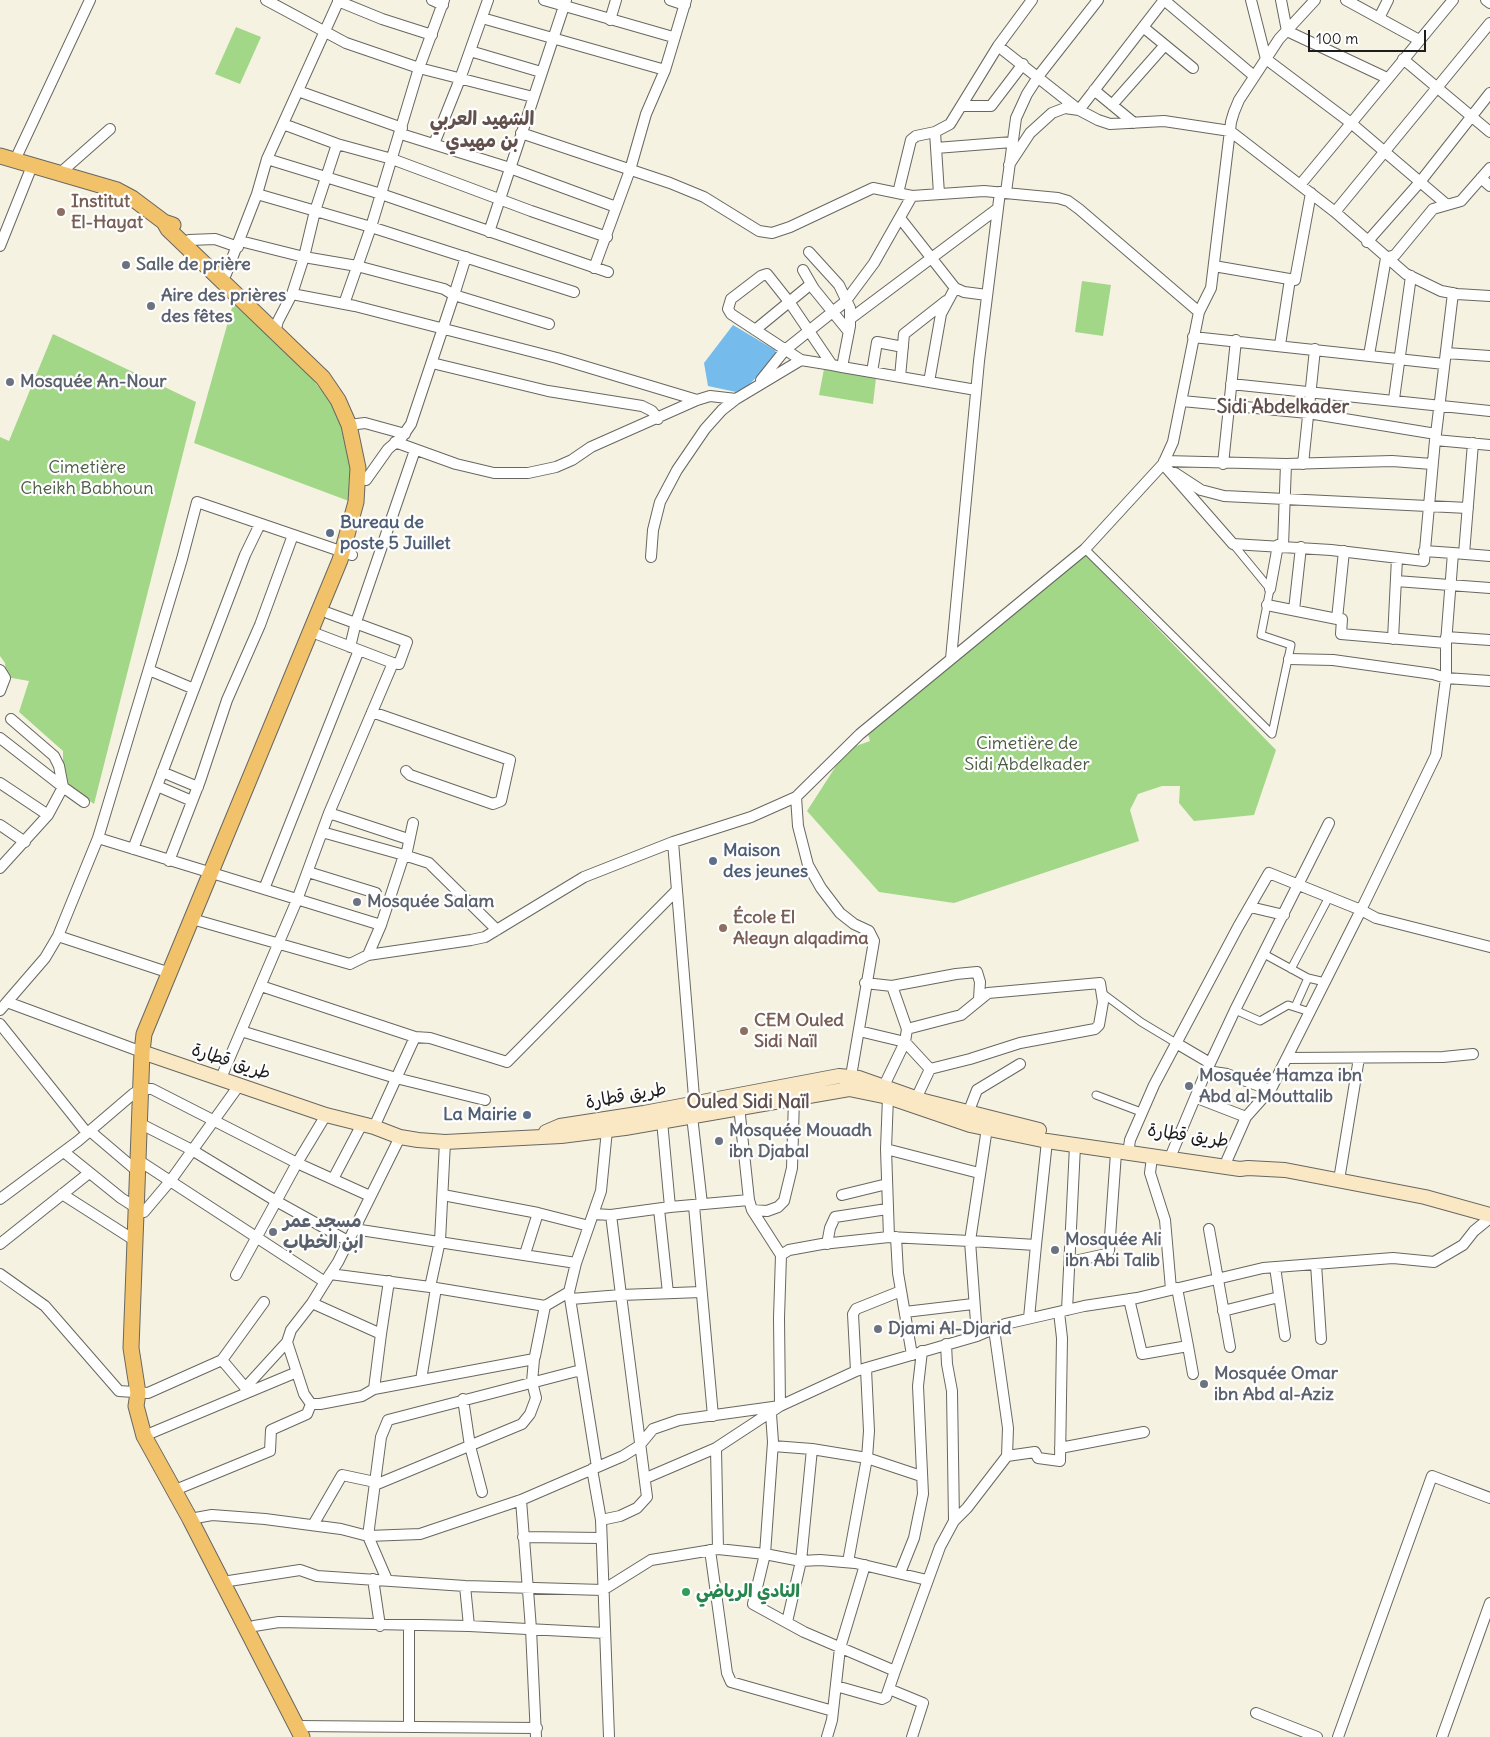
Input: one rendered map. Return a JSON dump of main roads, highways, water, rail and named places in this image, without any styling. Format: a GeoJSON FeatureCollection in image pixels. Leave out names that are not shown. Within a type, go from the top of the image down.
{"type":"FeatureCollection","features":[{"type":"Feature","properties":{"kind":"main road"},"geometry":{"type":"LineString","coordinates":[[0,156],[117,190],[132,198],[164,222],[171,224],[189,240],[226,274],[276,327]]}},
{"type":"Feature","properties":{"kind":"main road"},"geometry":{"type":"LineString","coordinates":[[142,1052],[151,1037],[214,875],[362,516],[366,480],[365,456],[345,396],[330,372],[312,352],[276,327],[168,229],[164,222]]}},
{"type":"Feature","properties":{"kind":"main road"},"geometry":{"type":"LineString","coordinates":[[314,633],[328,613],[347,553],[358,479],[353,424]]}},
{"type":"Feature","properties":{"kind":"main road"},"geometry":{"type":"LineString","coordinates":[[196,920],[170,973],[144,1034],[138,1165],[140,1209],[134,1240],[131,1348],[138,1393],[143,1403],[149,1434],[305,1731]]}},
{"type":"Feature","properties":{"kind":"main road","name":"طريق قطارة"},"geometry":{"type":"LineString","coordinates":[[142,1052],[400,1137],[445,1142],[544,1138],[662,1121],[815,1080],[839,1076],[850,1083],[970,1119],[1084,1140],[1152,1157],[1171,1156]]}},
{"type":"Feature","properties":{"kind":"main road","name":"طريق قطارة"},"geometry":{"type":"LineString","coordinates":[[544,1138],[546,1132],[560,1126],[740,1106],[794,1098],[850,1083]]}},
{"type":"Feature","properties":{"kind":"main road","name":"طريق قطارة"},"geometry":{"type":"LineString","coordinates":[[970,1119],[987,1128],[1075,1146],[1227,1164],[1241,1163],[1248,1168],[1285,1170],[1339,1180],[1425,1197],[1490,1216]]}},
{"type":"Feature","properties":{"kind":"main road"},"geometry":{"type":"LineString","coordinates":[[149,1434],[180,1488],[193,1518],[254,1626],[305,1731]]}},
{"type":"Feature","properties":{"kind":"water"},"geometry":{"type":"Polygon","coordinates":[[[733,325],[775,350],[777,355],[748,386],[736,392],[708,386],[704,363],[733,325]]]}},
{"type":"Feature","properties":{"kind":"place","name":"Institut El-Hayat"},"geometry":{"type":"Point","coordinates":[61,212]}},
{"type":"Feature","properties":{"kind":"place","name":"Salle de prière"},"geometry":{"type":"Point","coordinates":[126,265]}},
{"type":"Feature","properties":{"kind":"place","name":"Aire des prières des fêtes"},"geometry":{"type":"Point","coordinates":[151,306]}},
{"type":"Feature","properties":{"kind":"place","name":"Mosquée An-Nour"},"geometry":{"type":"Point","coordinates":[10,382]}},
{"type":"Feature","properties":{"kind":"place","name":"Bureau de poste 5 Juillet"},"geometry":{"type":"Point","coordinates":[330,533]}},
{"type":"Feature","properties":{"kind":"place","name":"Maison des jeunes"},"geometry":{"type":"Point","coordinates":[713,861]}},
{"type":"Feature","properties":{"kind":"place","name":"Mosquée Salam"},"geometry":{"type":"Point","coordinates":[357,902]}},
{"type":"Feature","properties":{"kind":"place","name":"École El Aleayn alqadima"},"geometry":{"type":"Point","coordinates":[723,928]}},
{"type":"Feature","properties":{"kind":"place","name":"CEM Ouled Sidi Naïl"},"geometry":{"type":"Point","coordinates":[744,1031]}},
{"type":"Feature","properties":{"kind":"place","name":"Mosquée Hamza ibn Abd al-Mouttalib"},"geometry":{"type":"Point","coordinates":[1189,1086]}},
{"type":"Feature","properties":{"kind":"place","name":"La Mairie"},"geometry":{"type":"Point","coordinates":[527,1115]}},
{"type":"Feature","properties":{"kind":"place","name":"Mosquée Mouadh ibn Djabal"},"geometry":{"type":"Point","coordinates":[719,1141]}},
{"type":"Feature","properties":{"kind":"place","name":"مسجد عمر ابن الخطاب"},"geometry":{"type":"Point","coordinates":[273,1232]}},
{"type":"Feature","properties":{"kind":"place","name":"Mosquée Ali ibn Abi Talib"},"geometry":{"type":"Point","coordinates":[1055,1250]}},
{"type":"Feature","properties":{"kind":"place","name":"Djami Al-Djarid"},"geometry":{"type":"Point","coordinates":[878,1329]}},
{"type":"Feature","properties":{"kind":"place","name":"Mosquée Omar ibn Abd al-Aziz"},"geometry":{"type":"Point","coordinates":[1204,1384]}},
{"type":"Feature","properties":{"kind":"place","name":"النادي الرياضي"},"geometry":{"type":"Point","coordinates":[686,1592]}},
{"type":"Feature","properties":{"kind":"district","name":"الشهيد العربي بن مهيدي"},"geometry":{"type":"Point","coordinates":[482,131]}},
{"type":"Feature","properties":{"kind":"district","name":"Sidi Abdelkader"},"geometry":{"type":"Point","coordinates":[1283,408]}},
{"type":"Feature","properties":{"kind":"district","name":"Ouled Sidi Naïl"},"geometry":{"type":"Point","coordinates":[748,1103]}},
{"type":"Feature","properties":{"kind":"park label","name":"Cimetière Cheikh Babhoun"},"geometry":{"type":"Point","coordinates":[87,478]}},
{"type":"Feature","properties":{"kind":"park label","name":"Cimetière de Sidi Abdelkader"},"geometry":{"type":"Point","coordinates":[1027,754]}}]}
